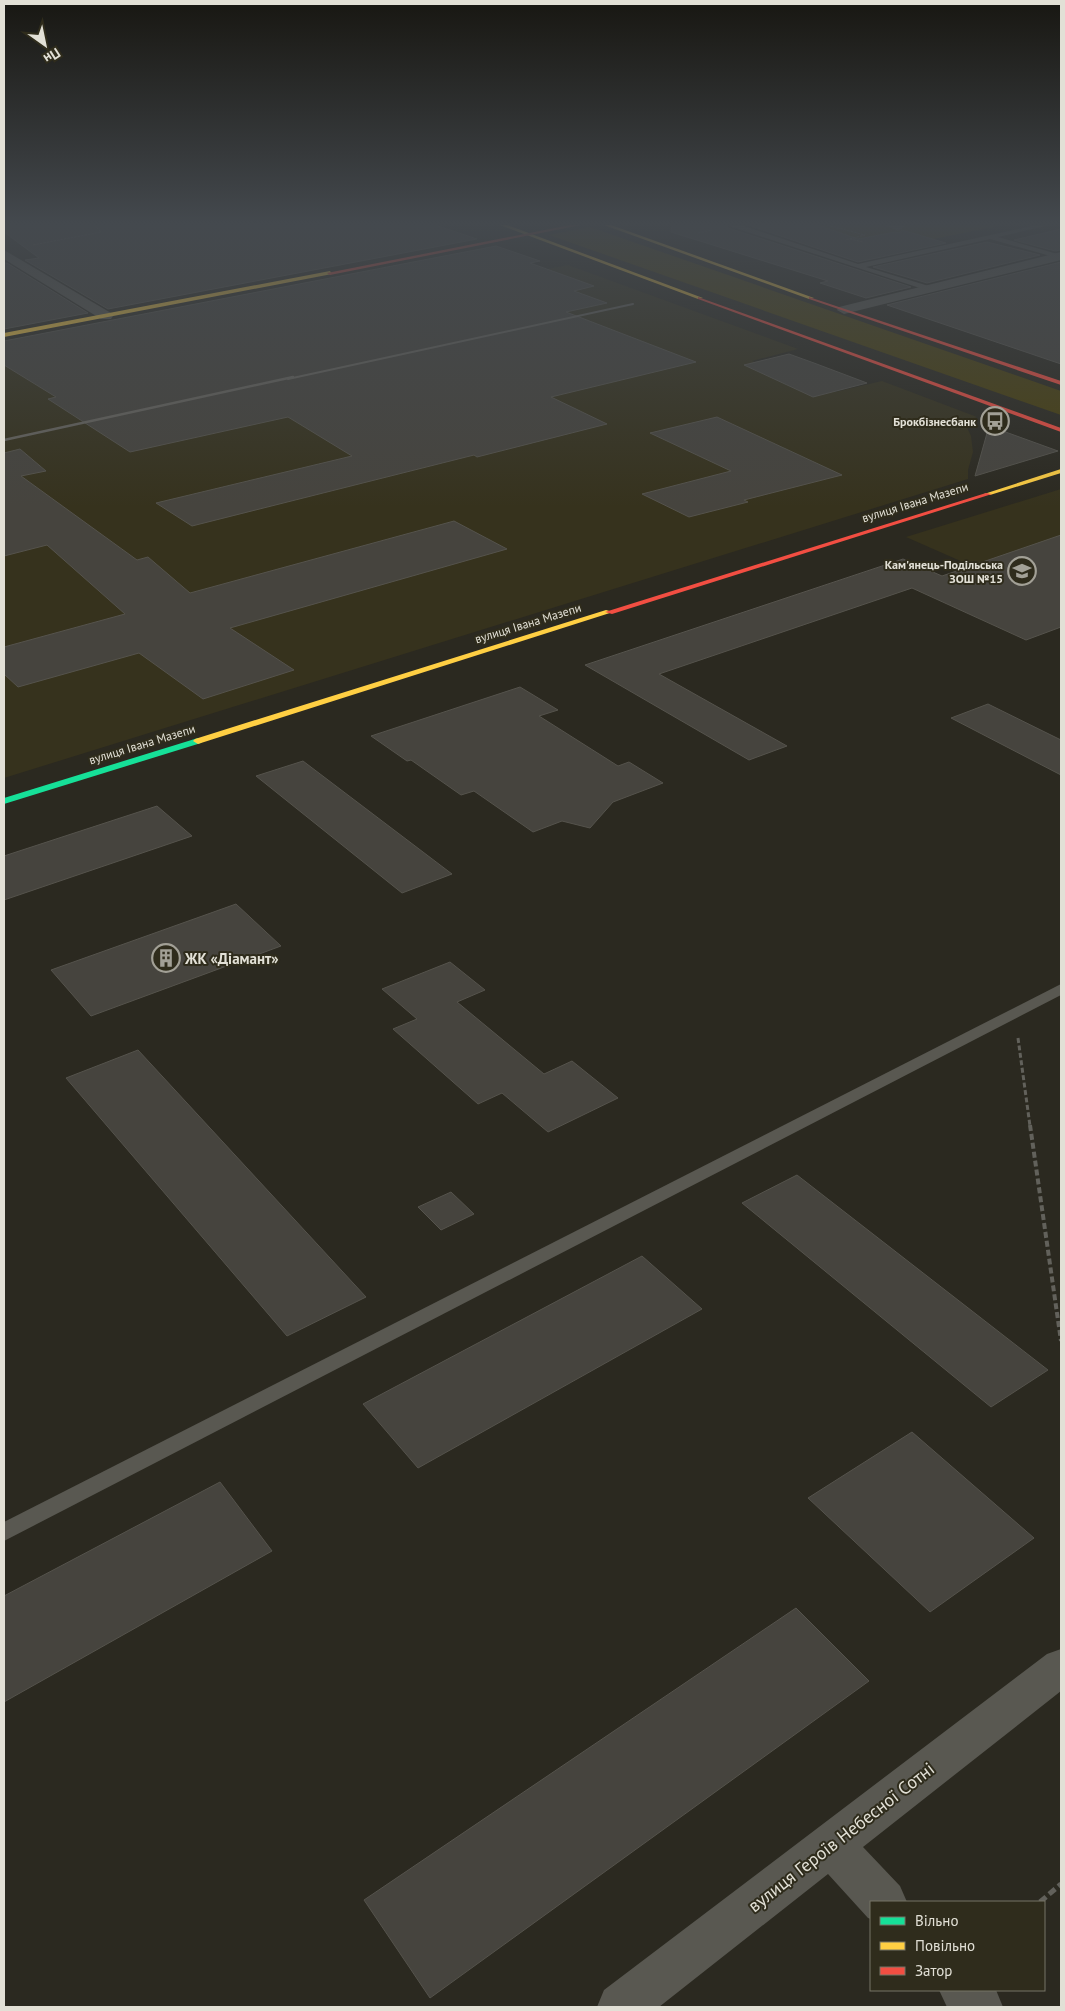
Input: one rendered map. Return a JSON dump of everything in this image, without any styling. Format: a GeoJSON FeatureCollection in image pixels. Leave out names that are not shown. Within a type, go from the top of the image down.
{"type":"FeatureCollection","features":[{"type":"Feature","properties":{"kind":"street"},"geometry":{"type":"LineString","coordinates":[[4,335],[91,319]]}},
{"type":"Feature","properties":{"kind":"street"},"geometry":{"type":"LineString","coordinates":[[756,319],[1061,430]]}},
{"type":"Feature","properties":{"kind":"street"},"geometry":{"type":"LineString","coordinates":[[870,319],[1061,383]]}},
{"type":"Feature","properties":{"kind":"street","name":"вулиця Івана Мазепи"},"geometry":{"type":"LineString","coordinates":[[4,802],[1061,471]]}},
{"type":"Feature","properties":{"kind":"street","name":"вулиця Героїв Небесної Сотні"},"geometry":{"type":"LineString","coordinates":[[621,2007],[1061,1667]]}},
{"type":"Feature","properties":{"kind":"street"},"geometry":{"type":"LineString","coordinates":[[832,1845],[883,1901]]}},
{"type":"Feature","properties":{"kind":"street"},"geometry":{"type":"LineString","coordinates":[[964,1991],[979,2007]]}},
{"type":"Feature","properties":{"kind":"lane"},"geometry":{"type":"LineString","coordinates":[[4,1532],[1061,989]]}},
{"type":"Feature","properties":{"kind":"path"},"geometry":{"type":"LineString","coordinates":[[1015,1012],[1061,1341]]}},
{"type":"Feature","properties":{"kind":"path"},"geometry":{"type":"LineString","coordinates":[[1041,1901],[1061,1884]]}},
{"type":"Feature","properties":{"kind":"shaded area"},"geometry":{"type":"Polygon","coordinates":[[[177,319],[715,319],[798,349],[752,361],[835,392],[882,381],[977,417],[964,421],[971,436],[973,452],[968,470],[968,479],[4,778],[4,352],[177,319]]]}},
{"type":"Feature","properties":{"kind":"shaded area"},"geometry":{"type":"Polygon","coordinates":[[[787,319],[854,319],[1061,391],[1061,415],[787,319]]]}},
{"type":"Feature","properties":{"kind":"shaded area","name":"Кам'янець-Подільська ЗОШ №15"},"geometry":{"type":"Polygon","coordinates":[[[1061,489],[1061,605],[906,537],[1061,489]]]}},
{"type":"Feature","properties":{"kind":"building"},"geometry":{"type":"Polygon","coordinates":[[[4,319],[57,319],[4,329],[4,319]]]}},
{"type":"Feature","properties":{"kind":"building"},"geometry":{"type":"Polygon","coordinates":[[[119,319],[584,319],[696,362],[551,397],[607,424],[477,457],[474,455],[192,526],[156,503],[352,456],[288,417],[130,452],[48,399],[56,397],[4,365],[4,341],[119,319]]]}},
{"type":"Feature","properties":{"kind":"building"},"geometry":{"type":"Polygon","coordinates":[[[928,319],[1061,319],[1061,364],[928,319]]]}},
{"type":"Feature","properties":{"kind":"building"},"geometry":{"type":"Polygon","coordinates":[[[789,354],[867,383],[813,397],[744,365],[789,354]]]}},
{"type":"Feature","properties":{"kind":"building"},"geometry":{"type":"Polygon","coordinates":[[[717,417],[842,475],[744,500],[748,502],[689,517],[642,494],[731,471],[650,433],[717,417]]]}},
{"type":"Feature","properties":{"kind":"building"},"geometry":{"type":"Polygon","coordinates":[[[989,426],[1058,451],[975,476],[989,426]]]}},
{"type":"Feature","properties":{"kind":"building"},"geometry":{"type":"Polygon","coordinates":[[[20,449],[46,471],[21,476],[137,560],[148,557],[190,593],[454,521],[507,549],[230,628],[294,670],[203,699],[139,653],[18,687],[4,674],[4,647],[125,614],[47,545],[4,556],[4,453],[20,449]]]}},
{"type":"Feature","properties":{"kind":"building"},"geometry":{"type":"Polygon","coordinates":[[[1061,535],[1061,627],[1026,640],[912,588],[659,674],[787,746],[749,760],[585,665],[903,559],[942,576],[1061,535]]]}},
{"type":"Feature","properties":{"kind":"building"},"geometry":{"type":"Polygon","coordinates":[[[520,687],[558,710],[539,716],[618,766],[629,762],[663,783],[613,802],[590,828],[562,821],[533,832],[474,791],[461,795],[411,760],[407,761],[371,736],[520,687]]]}},
{"type":"Feature","properties":{"kind":"building"},"geometry":{"type":"Polygon","coordinates":[[[988,704],[1061,740],[1061,775],[951,718],[988,704]]]}},
{"type":"Feature","properties":{"kind":"building"},"geometry":{"type":"Polygon","coordinates":[[[303,761],[452,874],[402,893],[256,776],[303,761]]]}},
{"type":"Feature","properties":{"kind":"building"},"geometry":{"type":"Polygon","coordinates":[[[157,806],[192,836],[4,900],[4,856],[157,806]]]}},
{"type":"Feature","properties":{"kind":"building","name":"ЖК «Діамант»"},"geometry":{"type":"Polygon","coordinates":[[[236,904],[281,946],[91,1016],[51,970],[236,904]]]}},
{"type":"Feature","properties":{"kind":"building"},"geometry":{"type":"Polygon","coordinates":[[[450,962],[485,990],[457,1002],[544,1074],[572,1061],[618,1098],[548,1132],[502,1093],[478,1104],[393,1029],[417,1019],[382,989],[450,962]]]}},
{"type":"Feature","properties":{"kind":"building"},"geometry":{"type":"Polygon","coordinates":[[[138,1050],[366,1297],[287,1336],[66,1078],[138,1050]]]}},
{"type":"Feature","properties":{"kind":"building"},"geometry":{"type":"Polygon","coordinates":[[[797,1175],[1048,1370],[991,1407],[742,1203],[797,1175]]]}},
{"type":"Feature","properties":{"kind":"building"},"geometry":{"type":"Polygon","coordinates":[[[451,1192],[474,1214],[441,1230],[418,1207],[451,1192]]]}},
{"type":"Feature","properties":{"kind":"building"},"geometry":{"type":"Polygon","coordinates":[[[642,1256],[702,1309],[418,1468],[363,1404],[642,1256]]]}},
{"type":"Feature","properties":{"kind":"building"},"geometry":{"type":"Polygon","coordinates":[[[912,1432],[1034,1538],[930,1612],[808,1498],[912,1432]]]}},
{"type":"Feature","properties":{"kind":"building"},"geometry":{"type":"Polygon","coordinates":[[[220,1482],[272,1551],[4,1702],[4,1596],[220,1482]]]}},
{"type":"Feature","properties":{"kind":"building"},"geometry":{"type":"Polygon","coordinates":[[[796,1608],[869,1681],[430,1998],[364,1900],[796,1608]]]}},
{"type":"Feature","properties":{"kind":"railway"},"geometry":{"type":"LineString","coordinates":[[288,379],[565,319]]}},
{"type":"Feature","properties":{"kind":"railway"},"geometry":{"type":"LineString","coordinates":[[4,440],[293,377]]}},
{"type":"Feature","properties":{"kind":"traffic: fast"},"geometry":{"type":"LineString","coordinates":[[4,801],[198,741]]}},
{"type":"Feature","properties":{"kind":"traffic: slow"},"geometry":{"type":"LineString","coordinates":[[4,335],[89,319]]}},
{"type":"Feature","properties":{"kind":"traffic: slow"},"geometry":{"type":"LineString","coordinates":[[988,494],[1061,471]]}},
{"type":"Feature","properties":{"kind":"traffic: slow"},"geometry":{"type":"LineString","coordinates":[[198,741],[609,612]]}},
{"type":"Feature","properties":{"kind":"traffic: jam"},"geometry":{"type":"LineString","coordinates":[[757,319],[1061,430]]}},
{"type":"Feature","properties":{"kind":"traffic: jam"},"geometry":{"type":"LineString","coordinates":[[872,319],[1061,383]]}},
{"type":"Feature","properties":{"kind":"traffic: jam"},"geometry":{"type":"LineString","coordinates":[[609,612],[988,494]]}},
{"type":"Feature","properties":{"kind":"place","name":"Брокбізнесбанк"},"geometry":{"type":"Point","coordinates":[995,421]}},
{"type":"Feature","properties":{"kind":"place","name":"Кам'янець-Подільська ЗОШ №15"},"geometry":{"type":"Point","coordinates":[1022,571]}},
{"type":"Feature","properties":{"kind":"place","name":"ЖК «Діамант»"},"geometry":{"type":"Point","coordinates":[166,958]}}]}
